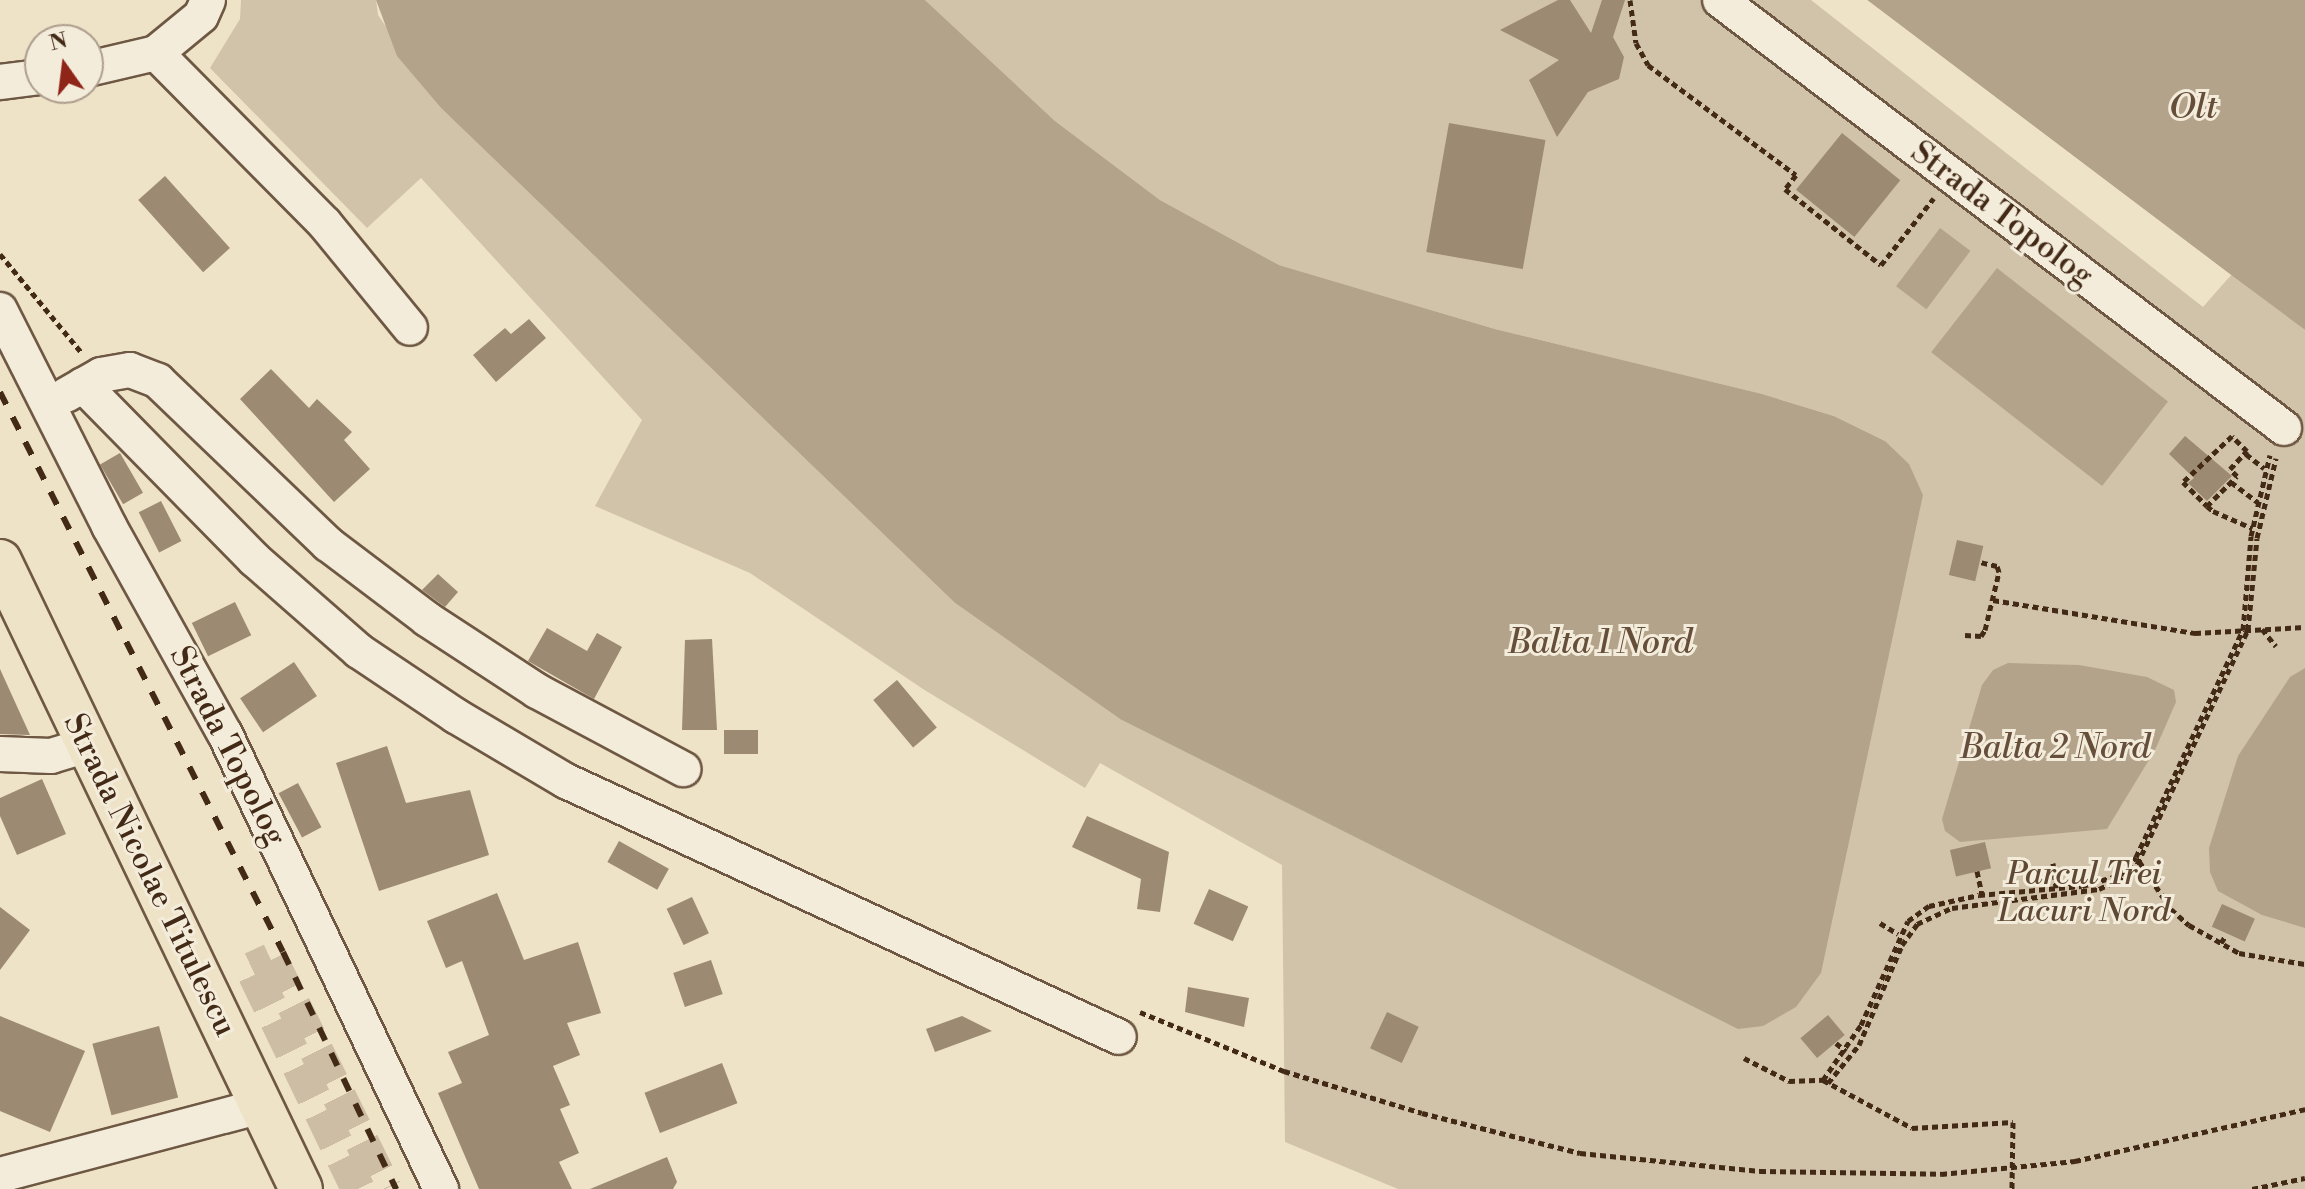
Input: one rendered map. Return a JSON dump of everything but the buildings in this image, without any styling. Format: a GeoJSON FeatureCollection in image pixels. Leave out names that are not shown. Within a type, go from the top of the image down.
{"type":"FeatureCollection","features":[{"type":"Feature","properties":{"kind":"main road","name":"Strada Nicolae Titulescu"},"geometry":{"type":"LineString","coordinates":[[0,561],[301,1189]]}},
{"type":"Feature","properties":{"kind":"street"},"geometry":{"type":"LineString","coordinates":[[104,65],[156,53],[201,16],[208,0]]}},
{"type":"Feature","properties":{"kind":"street","name":"Strada Topolog"},"geometry":{"type":"LineString","coordinates":[[1720,0],[1952,176],[2284,441]]}},
{"type":"Feature","properties":{"kind":"street"},"geometry":{"type":"LineString","coordinates":[[156,53],[325,224],[410,328]]}},
{"type":"Feature","properties":{"kind":"street"},"geometry":{"type":"LineString","coordinates":[[0,82],[24,79]]}},
{"type":"Feature","properties":{"kind":"street","name":"Strada Topolog"},"geometry":{"type":"LineString","coordinates":[[0,310],[225,734],[441,1189]]}},
{"type":"Feature","properties":{"kind":"street"},"geometry":{"type":"LineString","coordinates":[[48,405],[92,380],[130,370],[158,381],[328,544],[427,619],[537,691],[683,769]]}},
{"type":"Feature","properties":{"kind":"street"},"geometry":{"type":"LineString","coordinates":[[92,380],[255,560],[359,651],[456,716],[566,781],[1125,1023]]}},
{"type":"Feature","properties":{"kind":"street"},"geometry":{"type":"LineString","coordinates":[[0,754],[51,756],[87,745]]}},
{"type":"Feature","properties":{"kind":"street"},"geometry":{"type":"LineString","coordinates":[[0,1175],[261,1106]]}},
{"type":"Feature","properties":{"kind":"path"},"geometry":{"type":"LineString","coordinates":[[1630,0],[1636,43],[1648,65],[1796,175],[1785,189],[1881,265],[1952,176]]}},
{"type":"Feature","properties":{"kind":"path"},"geometry":{"type":"LineString","coordinates":[[0,254],[92,380]]}},
{"type":"Feature","properties":{"kind":"path"},"geometry":{"type":"LineString","coordinates":[[2252,528],[2207,506],[2183,482],[2232,436],[2245,454],[2264,468]]}},
{"type":"Feature","properties":{"kind":"path"},"geometry":{"type":"LineString","coordinates":[[2246,630],[2252,528],[2264,468],[2284,441]]}},
{"type":"Feature","properties":{"kind":"path"},"geometry":{"type":"LineString","coordinates":[[1826,1082],[1859,1045],[1902,945],[1917,924],[1952,908],[2099,889],[2120,882],[2138,860],[2246,630],[2266,489],[2284,441]]}},
{"type":"Feature","properties":{"kind":"path"},"geometry":{"type":"LineString","coordinates":[[2207,506],[2237,476],[2230,469],[2245,454]]}},
{"type":"Feature","properties":{"kind":"path"},"geometry":{"type":"LineString","coordinates":[[2231,482],[2258,502]]}},
{"type":"Feature","properties":{"kind":"path"},"geometry":{"type":"LineString","coordinates":[[1965,635],[1981,636],[1999,572],[1997,566],[1980,562]]}},
{"type":"Feature","properties":{"kind":"path"},"geometry":{"type":"LineString","coordinates":[[1993,600],[2195,633],[2305,627]]}},
{"type":"Feature","properties":{"kind":"path"},"geometry":{"type":"LineString","coordinates":[[2097,624],[2100,617]]}},
{"type":"Feature","properties":{"kind":"path"},"geometry":{"type":"LineString","coordinates":[[2262,629],[2276,646]]}},
{"type":"Feature","properties":{"kind":"path"},"geometry":{"type":"LineString","coordinates":[[2138,860],[2154,879],[2171,909],[2221,943],[2239,953],[2305,964]]}},
{"type":"Feature","properties":{"kind":"path"},"geometry":{"type":"LineString","coordinates":[[1826,1082],[1846,1051],[1898,934],[1929,906],[1982,894],[2056,888],[2120,875],[2138,860]]}},
{"type":"Feature","properties":{"kind":"path"},"geometry":{"type":"LineString","coordinates":[[2053,863],[2056,888]]}},
{"type":"Feature","properties":{"kind":"path"},"geometry":{"type":"LineString","coordinates":[[1977,871],[1982,894]]}},
{"type":"Feature","properties":{"kind":"path"},"geometry":{"type":"LineString","coordinates":[[1880,923],[1898,934]]}},
{"type":"Feature","properties":{"kind":"path"},"geometry":{"type":"LineString","coordinates":[[2221,943],[2226,935]]}},
{"type":"Feature","properties":{"kind":"path"},"geometry":{"type":"LineString","coordinates":[[1125,1023],[1422,1113],[1580,1153],[1760,1171],[1941,1174],[2075,1161],[2305,1109]]}},
{"type":"Feature","properties":{"kind":"path"},"geometry":{"type":"LineString","coordinates":[[1836,1043],[1846,1051]]}},
{"type":"Feature","properties":{"kind":"path"},"geometry":{"type":"LineString","coordinates":[[1744,1058],[1789,1081],[1826,1082],[1912,1128],[2013,1122],[2016,1167],[2012,1189]]}},
{"type":"Feature","properties":{"kind":"path"},"geometry":{"type":"LineString","coordinates":[[2252,1189],[2305,1178]]}},
{"type":"Feature","properties":{"kind":"green space","name":"Parcul Trei Lacuri Nord"},"geometry":{"type":"Polygon","coordinates":[[[241,0],[376,0],[378,15],[442,109],[955,603],[1120,719],[1885,441],[1834,416],[1761,394],[1495,329],[1279,265],[1160,200],[1055,121],[925,0],[1811,0],[2203,307],[2231,275],[2305,330],[2305,1189],[1398,1189],[1285,1142],[1282,865],[1100,763],[1085,788],[923,689],[750,573],[595,506],[642,420],[421,178],[367,228],[210,68],[240,19],[241,0]]]}},
{"type":"Feature","properties":{"kind":"water","name":"Balta 1 Nord"},"geometry":{"type":"Polygon","coordinates":[[[376,0],[925,0],[1055,121],[1160,200],[1279,265],[1495,329],[1762,394],[1834,416],[1885,441],[1909,464],[1923,495],[1821,973],[1796,1007],[1763,1026],[1738,1029],[1120,719],[955,603],[442,109],[397,56],[376,0]]]}},
{"type":"Feature","properties":{"kind":"water","name":"Olt"},"geometry":{"type":"Polygon","coordinates":[[[1867,0],[2305,0],[2305,330],[2231,275],[1867,0]]]}},
{"type":"Feature","properties":{"kind":"water"},"geometry":{"type":"Polygon","coordinates":[[[1940,228],[1970,251],[1926,309],[1896,286],[1940,228]]]}},
{"type":"Feature","properties":{"kind":"water"},"geometry":{"type":"Polygon","coordinates":[[[1997,268],[2168,402],[2102,486],[1931,352],[1997,268]]]}},
{"type":"Feature","properties":{"kind":"water","name":"Balta 2 Nord"},"geometry":{"type":"Polygon","coordinates":[[[2008,663],[2079,665],[2147,677],[2174,690],[2176,702],[2155,750],[2107,829],[1960,842],[1945,831],[1942,819],[1982,685],[1993,670],[2008,663]]]}},
{"type":"Feature","properties":{"kind":"water"},"geometry":{"type":"Polygon","coordinates":[[[2305,668],[2305,928],[2262,915],[2218,891],[2210,872],[2209,848],[2238,756],[2290,677],[2305,668]]]}},
{"type":"Feature","properties":{"kind":"pier"},"geometry":{"type":"Polygon","coordinates":[[[1863,0],[2231,275],[2229,278],[1863,0]]]}},
{"type":"Feature","properties":{"kind":"tunnel"},"geometry":{"type":"LineString","coordinates":[[358,1189],[252,969],[271,960],[385,1189]]}},
{"type":"Feature","properties":{"kind":"railway"},"geometry":{"type":"LineString","coordinates":[[0,392],[283,952],[396,1189]]}}]}
